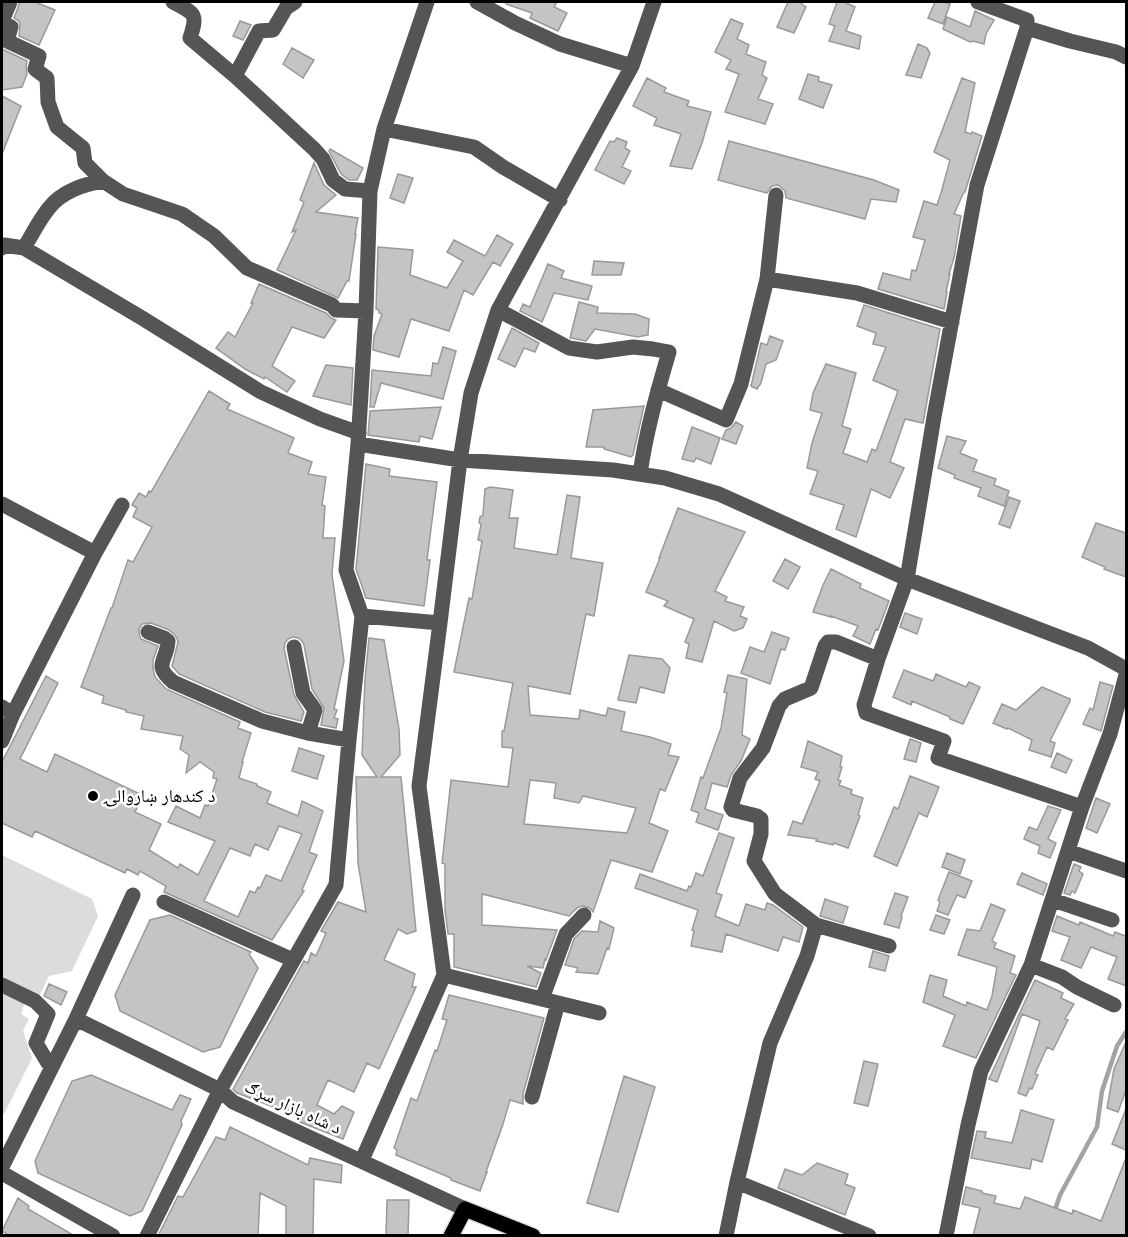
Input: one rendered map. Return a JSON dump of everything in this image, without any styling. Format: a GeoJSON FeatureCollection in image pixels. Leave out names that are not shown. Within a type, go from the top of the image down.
{"type":"FeatureCollection","features":[{"type":"Feature","properties":{"kind":"main road"},"geometry":{"type":"LineString","coordinates":[[451,1236],[465,1209],[533,1236]]}},
{"type":"Feature","properties":{"kind":"street"},"geometry":{"type":"LineString","coordinates":[[10,2],[2,22],[11,27],[7,41],[39,56],[35,69],[47,78],[48,102],[57,128],[83,148],[86,163],[103,181],[123,194],[182,214],[214,236],[247,268],[332,305],[336,310],[366,312]]}},
{"type":"Feature","properties":{"kind":"street"},"geometry":{"type":"LineString","coordinates":[[173,2],[192,12],[195,21],[190,38],[315,149],[323,159],[333,180],[345,189],[370,191]]}},
{"type":"Feature","properties":{"kind":"street"},"geometry":{"type":"LineString","coordinates":[[235,76],[259,31],[273,30],[286,8],[295,2]]}},
{"type":"Feature","properties":{"kind":"street"},"geometry":{"type":"LineString","coordinates":[[147,1236],[220,1090],[336,885],[362,616],[346,570],[359,438],[370,191],[384,129],[427,2]]}},
{"type":"Feature","properties":{"kind":"street"},"geometry":{"type":"LineString","coordinates":[[477,2],[560,44],[632,66]]}},
{"type":"Feature","properties":{"kind":"street"},"geometry":{"type":"LineString","coordinates":[[362,1160],[444,975],[418,786],[460,460],[471,393],[498,310],[632,66],[654,2]]}},
{"type":"Feature","properties":{"kind":"street"},"geometry":{"type":"LineString","coordinates":[[978,2],[1027,20],[1027,28],[977,185],[907,579],[864,705],[866,712],[944,741],[938,758],[1082,807]]}},
{"type":"Feature","properties":{"kind":"street"},"geometry":{"type":"LineString","coordinates":[[1027,28],[1116,52],[1126,57]]}},
{"type":"Feature","properties":{"kind":"street"},"geometry":{"type":"LineString","coordinates":[[384,129],[474,147],[503,167],[560,200]]}},
{"type":"Feature","properties":{"kind":"street"},"geometry":{"type":"LineString","coordinates":[[24,248],[50,206],[66,193],[85,184],[103,181]]}},
{"type":"Feature","properties":{"kind":"street"},"geometry":{"type":"LineString","coordinates":[[658,390],[726,420],[741,384],[766,279],[776,195]]}},
{"type":"Feature","properties":{"kind":"street"},"geometry":{"type":"LineString","coordinates":[[2,248],[4,245],[24,248],[261,392],[359,438],[460,460],[613,470],[640,474],[665,478],[719,494],[907,579],[1088,648],[1126,669]]}},
{"type":"Feature","properties":{"kind":"street"},"geometry":{"type":"LineString","coordinates":[[766,279],[857,293],[952,322]]}},
{"type":"Feature","properties":{"kind":"street"},"geometry":{"type":"LineString","coordinates":[[498,310],[569,348],[597,352],[633,347],[669,352],[643,453],[640,474]]}},
{"type":"Feature","properties":{"kind":"street"},"geometry":{"type":"LineString","coordinates":[[2,504],[95,554]]}},
{"type":"Feature","properties":{"kind":"street"},"geometry":{"type":"LineString","coordinates":[[2,741],[7,710],[122,505]]}},
{"type":"Feature","properties":{"kind":"street"},"geometry":{"type":"LineString","coordinates":[[362,616],[440,623]]}},
{"type":"Feature","properties":{"kind":"street"},"geometry":{"type":"LineString","coordinates":[[148,632],[168,641],[161,664],[163,674],[173,682],[262,721],[349,740]]}},
{"type":"Feature","properties":{"kind":"street"},"geometry":{"type":"LineString","coordinates":[[878,659],[836,642],[828,642],[811,688],[785,699],[779,706],[762,748],[740,778],[731,809],[761,819],[761,834],[754,861],[775,894],[816,925],[889,946]]}},
{"type":"Feature","properties":{"kind":"street"},"geometry":{"type":"LineString","coordinates":[[294,647],[303,693],[315,710],[308,732]]}},
{"type":"Feature","properties":{"kind":"street"},"geometry":{"type":"LineString","coordinates":[[946,1236],[981,1071],[1031,965],[1082,807],[1110,734],[1126,675]]}},
{"type":"Feature","properties":{"kind":"street"},"geometry":{"type":"LineString","coordinates":[[1068,852],[1126,871]]}},
{"type":"Feature","properties":{"kind":"street"},"geometry":{"type":"LineString","coordinates":[[113,1236],[2,1173],[133,895]]}},
{"type":"Feature","properties":{"kind":"street"},"geometry":{"type":"LineString","coordinates":[[1053,900],[1112,920]]}},
{"type":"Feature","properties":{"kind":"street"},"geometry":{"type":"LineString","coordinates":[[164,903],[293,960]]}},
{"type":"Feature","properties":{"kind":"street"},"geometry":{"type":"LineString","coordinates":[[542,999],[566,934],[584,915]]}},
{"type":"Feature","properties":{"kind":"street"},"geometry":{"type":"LineString","coordinates":[[726,1236],[736,1182],[770,1043],[807,956],[816,925]]}},
{"type":"Feature","properties":{"kind":"street"},"geometry":{"type":"LineString","coordinates":[[1031,965],[1062,977],[1114,1005]]}},
{"type":"Feature","properties":{"kind":"street"},"geometry":{"type":"LineString","coordinates":[[444,975],[599,1013]]}},
{"type":"Feature","properties":{"kind":"street"},"geometry":{"type":"LineString","coordinates":[[2,986],[35,1001],[48,1014],[36,1043],[48,1063]]}},
{"type":"Feature","properties":{"kind":"street"},"geometry":{"type":"LineString","coordinates":[[532,1097],[558,1003]]}},
{"type":"Feature","properties":{"kind":"street","name":"د شاه بازار سړګ"},"geometry":{"type":"LineString","coordinates":[[76,1019],[220,1090],[233,1102],[465,1209]]}},
{"type":"Feature","properties":{"kind":"street"},"geometry":{"type":"LineString","coordinates":[[736,1182],[869,1236]]}},
{"type":"Feature","properties":{"kind":"shaded area"},"geometry":{"type":"Polygon","coordinates":[[[2,855],[92,899],[98,916],[72,971],[49,976],[35,1005],[25,1002],[21,1014],[29,1019],[23,1031],[32,1058],[2,1115],[2,855]]]}},
{"type":"Feature","properties":{"kind":"building"},"geometry":{"type":"Polygon","coordinates":[[[20,2],[35,2],[55,10],[39,45],[19,36],[19,21],[14,18],[20,2]]]}},
{"type":"Feature","properties":{"kind":"building"},"geometry":{"type":"Polygon","coordinates":[[[506,2],[557,2],[554,7],[567,13],[558,31],[530,18],[532,13],[506,4],[506,2]]]}},
{"type":"Feature","properties":{"kind":"building"},"geometry":{"type":"Polygon","coordinates":[[[788,2],[799,2],[806,7],[794,33],[777,27],[788,2]]]}},
{"type":"Feature","properties":{"kind":"building"},"geometry":{"type":"Polygon","coordinates":[[[837,2],[844,2],[855,7],[846,31],[861,36],[859,49],[829,41],[835,26],[829,24],[837,2]]]}},
{"type":"Feature","properties":{"kind":"building"},"geometry":{"type":"Polygon","coordinates":[[[935,2],[950,4],[943,24],[928,18],[935,2]]]}},
{"type":"Feature","properties":{"kind":"building"},"geometry":{"type":"Polygon","coordinates":[[[975,11],[994,20],[986,34],[984,44],[970,42],[943,29],[947,17],[970,27],[975,11]]]}},
{"type":"Feature","properties":{"kind":"building"},"geometry":{"type":"Polygon","coordinates":[[[731,19],[743,24],[737,39],[749,45],[746,54],[766,62],[762,75],[767,78],[758,99],[773,104],[765,124],[725,112],[739,74],[726,69],[731,60],[715,52],[731,19]]]}},
{"type":"Feature","properties":{"kind":"building"},"geometry":{"type":"Polygon","coordinates":[[[240,21],[251,25],[243,40],[233,36],[240,21]]]}},
{"type":"Feature","properties":{"kind":"building"},"geometry":{"type":"Polygon","coordinates":[[[918,44],[927,48],[930,53],[921,78],[906,75],[918,44]]]}},
{"type":"Feature","properties":{"kind":"building"},"geometry":{"type":"Polygon","coordinates":[[[292,48],[314,60],[303,78],[283,64],[292,48]]]}},
{"type":"Feature","properties":{"kind":"building"},"geometry":{"type":"Polygon","coordinates":[[[2,49],[27,61],[27,74],[22,87],[2,90],[2,49]]]}},
{"type":"Feature","properties":{"kind":"building"},"geometry":{"type":"Polygon","coordinates":[[[808,74],[819,77],[818,81],[832,85],[823,108],[799,99],[808,74]]]}},
{"type":"Feature","properties":{"kind":"building"},"geometry":{"type":"Polygon","coordinates":[[[647,78],[666,88],[664,92],[689,101],[687,106],[711,112],[692,169],[670,166],[681,134],[654,125],[657,118],[633,106],[647,78]]]}},
{"type":"Feature","properties":{"kind":"building"},"geometry":{"type":"Polygon","coordinates":[[[962,78],[975,83],[965,132],[982,136],[965,192],[954,214],[961,216],[944,309],[878,289],[883,273],[910,280],[912,270],[916,271],[925,240],[913,237],[924,201],[937,205],[941,193],[950,160],[934,152],[962,78]]]}},
{"type":"Feature","properties":{"kind":"building"},"geometry":{"type":"Polygon","coordinates":[[[2,96],[21,106],[2,154],[2,96]]]}},
{"type":"Feature","properties":{"kind":"building"},"geometry":{"type":"Polygon","coordinates":[[[617,138],[627,142],[625,148],[630,151],[622,167],[631,171],[624,184],[595,170],[610,141],[614,142],[617,138]]]}},
{"type":"Feature","properties":{"kind":"building"},"geometry":{"type":"Polygon","coordinates":[[[729,141],[874,180],[899,190],[896,202],[871,199],[865,219],[786,198],[785,191],[778,185],[772,186],[767,193],[718,180],[729,141]]]}},
{"type":"Feature","properties":{"kind":"building"},"geometry":{"type":"Polygon","coordinates":[[[330,149],[363,168],[357,180],[349,180],[341,174],[330,149]]]}},
{"type":"Feature","properties":{"kind":"building"},"geometry":{"type":"Polygon","coordinates":[[[314,163],[324,185],[336,195],[316,212],[358,218],[349,281],[338,298],[277,270],[296,230],[292,232],[304,202],[300,200],[314,163]]]}},
{"type":"Feature","properties":{"kind":"building"},"geometry":{"type":"Polygon","coordinates":[[[398,174],[413,178],[404,203],[390,198],[398,174]]]}},
{"type":"Feature","properties":{"kind":"building"},"geometry":{"type":"Polygon","coordinates":[[[497,235],[513,244],[500,266],[493,262],[473,295],[464,290],[449,331],[411,319],[399,357],[373,350],[374,336],[382,314],[376,309],[378,247],[413,250],[410,275],[447,288],[463,261],[447,252],[454,240],[485,256],[497,235]]]}},
{"type":"Feature","properties":{"kind":"building"},"geometry":{"type":"Polygon","coordinates":[[[594,261],[624,263],[621,275],[592,275],[594,261]]]}},
{"type":"Feature","properties":{"kind":"building"},"geometry":{"type":"Polygon","coordinates":[[[548,264],[564,271],[561,278],[592,286],[588,300],[554,293],[542,322],[520,311],[523,304],[530,307],[548,264]]]}},
{"type":"Feature","properties":{"kind":"building"},"geometry":{"type":"Polygon","coordinates":[[[259,284],[326,313],[336,320],[324,338],[292,327],[272,366],[295,381],[287,392],[265,377],[264,379],[245,369],[216,348],[228,332],[235,337],[253,303],[251,303],[259,284]]]}},
{"type":"Feature","properties":{"kind":"building"},"geometry":{"type":"Polygon","coordinates":[[[579,302],[598,307],[597,313],[635,314],[649,319],[648,335],[638,337],[595,329],[586,341],[570,338],[579,302]]]}},
{"type":"Feature","properties":{"kind":"building"},"geometry":{"type":"Polygon","coordinates":[[[864,305],[940,329],[923,423],[905,419],[890,462],[904,468],[890,498],[871,489],[856,537],[836,529],[844,505],[810,494],[818,471],[807,468],[822,413],[810,410],[813,393],[826,364],[856,373],[842,426],[851,429],[843,453],[867,462],[872,449],[876,451],[898,391],[873,380],[886,347],[873,344],[876,333],[857,326],[864,305]]]}},
{"type":"Feature","properties":{"kind":"building"},"geometry":{"type":"Polygon","coordinates":[[[512,328],[539,343],[535,352],[524,348],[515,367],[498,359],[512,328]]]}},
{"type":"Feature","properties":{"kind":"building"},"geometry":{"type":"Polygon","coordinates":[[[770,336],[783,341],[776,360],[766,364],[757,389],[751,386],[761,343],[767,345],[770,336]]]}},
{"type":"Feature","properties":{"kind":"building"},"geometry":{"type":"Polygon","coordinates":[[[443,347],[456,351],[443,399],[381,383],[374,407],[370,407],[372,370],[431,376],[433,363],[438,364],[443,347]]]}},
{"type":"Feature","properties":{"kind":"building"},"geometry":{"type":"Polygon","coordinates":[[[326,365],[353,368],[351,405],[313,396],[326,365]]]}},
{"type":"Feature","properties":{"kind":"building"},"geometry":{"type":"Polygon","coordinates":[[[209,391],[230,404],[227,409],[294,438],[288,453],[312,462],[308,474],[326,477],[322,505],[325,506],[323,538],[335,538],[332,574],[344,661],[334,709],[337,710],[334,718],[338,719],[336,728],[321,725],[324,708],[312,689],[304,645],[298,638],[288,639],[284,648],[294,695],[304,712],[301,721],[265,712],[179,674],[172,666],[178,642],[174,634],[151,623],[142,624],[139,629],[141,639],[158,646],[153,660],[153,669],[155,677],[166,689],[240,722],[238,728],[251,733],[239,778],[271,792],[267,803],[298,816],[302,801],[323,811],[309,852],[317,855],[302,890],[304,891],[272,940],[164,892],[166,886],[140,871],[138,875],[127,869],[125,873],[35,831],[32,837],[2,823],[2,762],[46,676],[58,683],[20,759],[47,772],[55,754],[138,793],[135,800],[140,802],[135,812],[161,824],[149,850],[178,868],[180,864],[198,875],[215,841],[168,822],[176,806],[200,818],[205,805],[208,806],[217,779],[213,778],[214,772],[200,762],[186,773],[189,755],[180,749],[183,736],[141,729],[144,716],[102,703],[104,696],[81,687],[128,560],[133,562],[152,527],[133,517],[137,508],[132,505],[139,493],[146,497],[149,491],[151,492],[209,391]],[[279,826],[268,850],[255,844],[250,856],[230,848],[204,901],[238,917],[250,891],[255,893],[258,887],[260,888],[266,875],[281,881],[302,834],[279,826]]]}},
{"type":"Feature","properties":{"kind":"building"},"geometry":{"type":"Polygon","coordinates":[[[644,406],[631,457],[604,449],[604,447],[586,447],[593,410],[644,406]]]}},
{"type":"Feature","properties":{"kind":"building"},"geometry":{"type":"Polygon","coordinates":[[[441,407],[432,439],[420,436],[419,442],[368,435],[370,411],[441,407]]]}},
{"type":"Feature","properties":{"kind":"building"},"geometry":{"type":"Polygon","coordinates":[[[736,422],[743,426],[736,444],[722,439],[726,430],[736,422]]]}},
{"type":"Feature","properties":{"kind":"building"},"geometry":{"type":"Polygon","coordinates":[[[692,427],[720,438],[711,464],[696,458],[694,462],[682,459],[692,427]]]}},
{"type":"Feature","properties":{"kind":"building"},"geometry":{"type":"Polygon","coordinates":[[[947,436],[966,441],[960,453],[977,460],[973,471],[996,479],[994,485],[1009,491],[1004,506],[978,496],[981,488],[954,478],[955,475],[938,468],[947,436]]]}},
{"type":"Feature","properties":{"kind":"building"},"geometry":{"type":"Polygon","coordinates":[[[366,464],[390,469],[389,476],[437,482],[427,560],[430,560],[424,606],[366,598],[356,569],[366,464]]]}},
{"type":"Feature","properties":{"kind":"building"},"geometry":{"type":"Polygon","coordinates":[[[490,487],[513,490],[509,518],[518,518],[514,548],[557,555],[567,495],[580,497],[571,558],[603,563],[594,616],[586,614],[570,694],[528,686],[530,715],[579,719],[580,710],[606,716],[608,708],[625,712],[621,731],[671,744],[668,755],[679,757],[665,791],[660,789],[649,823],[668,831],[652,872],[611,860],[593,912],[590,908],[582,906],[569,916],[482,894],[482,925],[557,930],[543,968],[527,966],[541,973],[536,987],[454,967],[454,934],[448,934],[445,910],[445,864],[442,863],[451,780],[508,787],[513,748],[502,747],[502,731],[504,731],[513,683],[454,672],[469,598],[472,599],[482,541],[478,540],[481,525],[479,522],[483,515],[485,489],[490,487]],[[530,780],[524,824],[627,833],[636,808],[583,796],[579,803],[554,798],[556,783],[530,780]]]}},
{"type":"Feature","properties":{"kind":"building"},"geometry":{"type":"Polygon","coordinates":[[[1009,497],[1020,501],[1010,528],[999,524],[1009,497]]]}},
{"type":"Feature","properties":{"kind":"building"},"geometry":{"type":"Polygon","coordinates":[[[678,508],[745,532],[715,591],[727,597],[725,601],[744,607],[740,616],[747,619],[743,628],[734,631],[714,621],[702,662],[686,658],[689,644],[685,642],[694,619],[664,606],[668,601],[646,592],[678,508]]]}},
{"type":"Feature","properties":{"kind":"building"},"geometry":{"type":"Polygon","coordinates":[[[1096,523],[1126,533],[1126,577],[1104,569],[1105,567],[1082,557],[1096,523]]]}},
{"type":"Feature","properties":{"kind":"building"},"geometry":{"type":"Polygon","coordinates":[[[785,559],[800,567],[788,589],[773,581],[785,559]]]}},
{"type":"Feature","properties":{"kind":"building"},"geometry":{"type":"Polygon","coordinates":[[[831,569],[861,584],[860,588],[889,601],[870,644],[853,636],[858,626],[813,612],[831,569]]]}},
{"type":"Feature","properties":{"kind":"building"},"geometry":{"type":"Polygon","coordinates":[[[905,613],[922,619],[917,634],[900,627],[905,613]]]}},
{"type":"Feature","properties":{"kind":"building"},"geometry":{"type":"Polygon","coordinates":[[[772,632],[789,638],[785,650],[781,649],[770,684],[741,673],[750,647],[764,652],[772,632]]]}},
{"type":"Feature","properties":{"kind":"building"},"geometry":{"type":"Polygon","coordinates":[[[369,638],[384,640],[399,729],[400,755],[381,777],[401,777],[416,931],[407,934],[398,929],[384,960],[415,974],[412,987],[416,987],[379,1069],[367,1063],[354,1092],[328,1080],[317,1105],[334,1114],[342,1106],[354,1112],[343,1139],[300,1122],[302,1118],[237,1093],[233,1089],[304,961],[308,963],[311,953],[316,956],[326,933],[321,931],[338,902],[366,912],[358,863],[356,777],[377,777],[362,755],[369,638]]]}},
{"type":"Feature","properties":{"kind":"building"},"geometry":{"type":"Polygon","coordinates":[[[629,655],[662,659],[670,668],[664,693],[640,687],[636,703],[618,700],[629,655]]]}},
{"type":"Feature","properties":{"kind":"building"},"geometry":{"type":"Polygon","coordinates":[[[904,670],[933,681],[936,674],[966,687],[969,682],[980,687],[963,724],[912,701],[911,705],[893,697],[904,670]]]}},
{"type":"Feature","properties":{"kind":"building"},"geometry":{"type":"Polygon","coordinates":[[[728,675],[747,679],[742,735],[750,739],[727,787],[712,783],[705,809],[723,815],[718,830],[696,822],[699,813],[691,810],[701,777],[703,778],[721,728],[728,675]]]}},
{"type":"Feature","properties":{"kind":"building"},"geometry":{"type":"Polygon","coordinates":[[[1100,682],[1113,686],[1101,731],[1083,724],[1090,708],[1093,710],[1100,682]]]}},
{"type":"Feature","properties":{"kind":"building"},"geometry":{"type":"Polygon","coordinates":[[[1042,687],[1070,699],[1050,741],[1055,743],[1051,757],[1029,750],[1032,740],[993,723],[1002,704],[1016,710],[1042,687]]]}},
{"type":"Feature","properties":{"kind":"building"},"geometry":{"type":"Polygon","coordinates":[[[910,739],[921,743],[916,762],[904,759],[910,739]]]}},
{"type":"Feature","properties":{"kind":"building"},"geometry":{"type":"Polygon","coordinates":[[[808,741],[842,756],[839,785],[852,790],[851,794],[863,798],[858,815],[860,816],[848,848],[834,843],[833,845],[816,841],[817,839],[788,835],[793,821],[802,824],[820,781],[815,779],[818,772],[801,767],[808,741]]]}},
{"type":"Feature","properties":{"kind":"building"},"geometry":{"type":"Polygon","coordinates":[[[299,748],[324,756],[317,779],[292,771],[299,748]]]}},
{"type":"Feature","properties":{"kind":"building"},"geometry":{"type":"Polygon","coordinates":[[[1057,753],[1072,760],[1066,773],[1051,767],[1057,753]]]}},
{"type":"Feature","properties":{"kind":"building"},"geometry":{"type":"Polygon","coordinates":[[[910,776],[939,787],[927,817],[919,813],[897,866],[874,856],[894,807],[898,809],[910,776]]]}},
{"type":"Feature","properties":{"kind":"building"},"geometry":{"type":"Polygon","coordinates":[[[1096,798],[1110,804],[1097,833],[1086,828],[1096,798]]]}},
{"type":"Feature","properties":{"kind":"building"},"geometry":{"type":"Polygon","coordinates":[[[1048,806],[1061,810],[1048,839],[1056,843],[1050,858],[1038,853],[1040,846],[1024,839],[1029,827],[1037,830],[1048,806]]]}},
{"type":"Feature","properties":{"kind":"building"},"geometry":{"type":"Polygon","coordinates":[[[719,833],[734,838],[716,893],[722,895],[715,916],[739,926],[746,904],[765,910],[767,903],[803,927],[799,942],[783,937],[778,951],[726,934],[722,952],[691,946],[694,931],[692,930],[698,910],[635,888],[640,874],[687,891],[696,873],[703,876],[719,833]]]}},
{"type":"Feature","properties":{"kind":"building"},"geometry":{"type":"Polygon","coordinates":[[[947,853],[965,860],[960,874],[942,867],[947,853]]]}},
{"type":"Feature","properties":{"kind":"building"},"geometry":{"type":"Polygon","coordinates":[[[1074,864],[1081,867],[1079,871],[1083,874],[1075,893],[1072,891],[1070,895],[1064,893],[1074,864]]]}},
{"type":"Feature","properties":{"kind":"building"},"geometry":{"type":"Polygon","coordinates":[[[949,872],[972,881],[965,898],[957,895],[948,915],[937,911],[940,902],[938,900],[949,872]]]}},
{"type":"Feature","properties":{"kind":"building"},"geometry":{"type":"Polygon","coordinates":[[[1022,873],[1047,884],[1043,895],[1017,884],[1022,873]]]}},
{"type":"Feature","properties":{"kind":"building"},"geometry":{"type":"Polygon","coordinates":[[[895,893],[908,897],[899,928],[884,924],[895,893]]]}},
{"type":"Feature","properties":{"kind":"building"},"geometry":{"type":"Polygon","coordinates":[[[825,899],[848,907],[843,923],[820,916],[825,899]]]}},
{"type":"Feature","properties":{"kind":"building"},"geometry":{"type":"Polygon","coordinates":[[[991,904],[1005,910],[992,941],[996,943],[994,948],[1015,956],[1010,973],[1016,975],[976,1058],[943,1046],[955,1015],[923,1002],[930,975],[947,980],[943,996],[966,1006],[967,1002],[987,1010],[997,967],[958,955],[967,929],[980,931],[991,904]]]}},
{"type":"Feature","properties":{"kind":"building"},"geometry":{"type":"Polygon","coordinates":[[[170,915],[251,952],[249,954],[258,968],[220,1047],[203,1052],[120,1011],[115,995],[150,920],[170,915]]]}},
{"type":"Feature","properties":{"kind":"building"},"geometry":{"type":"Polygon","coordinates":[[[936,915],[950,920],[944,934],[930,930],[936,915]]]}},
{"type":"Feature","properties":{"kind":"building"},"geometry":{"type":"Polygon","coordinates":[[[1057,916],[1079,925],[1080,922],[1113,936],[1115,932],[1125,936],[1126,934],[1126,986],[1108,979],[1117,957],[1091,947],[1081,968],[1061,960],[1070,937],[1052,931],[1057,916]]]}},
{"type":"Feature","properties":{"kind":"building"},"geometry":{"type":"Polygon","coordinates":[[[600,921],[614,928],[609,949],[607,948],[598,974],[576,972],[578,968],[565,965],[574,939],[582,931],[598,932],[600,921]]]}},
{"type":"Feature","properties":{"kind":"building"},"geometry":{"type":"Polygon","coordinates":[[[873,951],[889,956],[885,971],[869,967],[873,951]]]}},
{"type":"Feature","properties":{"kind":"building"},"geometry":{"type":"Polygon","coordinates":[[[1035,980],[1063,993],[1061,998],[1074,1004],[1065,1019],[1068,1020],[1053,1050],[1047,1047],[1035,1074],[1038,1075],[1032,1089],[1030,1088],[1026,1096],[1018,1093],[1040,1021],[1022,1014],[997,1082],[989,1079],[1035,980]]]}},
{"type":"Feature","properties":{"kind":"building"},"geometry":{"type":"Polygon","coordinates":[[[49,984],[67,992],[61,1005],[44,996],[49,984]]]}},
{"type":"Feature","properties":{"kind":"building"},"geometry":{"type":"Polygon","coordinates":[[[449,995],[544,1018],[523,1094],[523,1104],[510,1100],[480,1191],[396,1155],[397,1150],[394,1148],[411,1098],[417,1101],[435,1050],[437,1051],[447,1020],[442,1019],[449,995]]]}},
{"type":"Feature","properties":{"kind":"building"},"geometry":{"type":"Polygon","coordinates":[[[1126,1042],[1126,1090],[1118,1112],[1107,1108],[1114,1069],[1126,1042]]]}},
{"type":"Feature","properties":{"kind":"building"},"geometry":{"type":"Polygon","coordinates":[[[864,1061],[878,1064],[868,1106],[854,1103],[864,1061]]]}},
{"type":"Feature","properties":{"kind":"building"},"geometry":{"type":"Polygon","coordinates":[[[91,1075],[172,1110],[180,1095],[191,1099],[181,1121],[182,1125],[142,1211],[130,1216],[38,1173],[35,1161],[72,1081],[91,1075]]]}},
{"type":"Feature","properties":{"kind":"building"},"geometry":{"type":"Polygon","coordinates":[[[624,1076],[655,1087],[618,1212],[587,1203],[624,1076]]]}},
{"type":"Feature","properties":{"kind":"building"},"geometry":{"type":"Polygon","coordinates":[[[1126,1109],[1126,1150],[1112,1144],[1126,1109]]]}},
{"type":"Feature","properties":{"kind":"building"},"geometry":{"type":"Polygon","coordinates":[[[1021,1110],[1054,1120],[1042,1162],[1032,1159],[1030,1169],[971,1158],[977,1131],[986,1132],[985,1138],[1012,1143],[1021,1110]]]}},
{"type":"Feature","properties":{"kind":"building"},"geometry":{"type":"Polygon","coordinates":[[[230,1127],[308,1165],[310,1158],[342,1165],[341,1183],[314,1179],[313,1236],[286,1236],[286,1206],[260,1193],[258,1236],[158,1236],[178,1196],[183,1197],[216,1137],[225,1140],[230,1127]]]}},
{"type":"Feature","properties":{"kind":"building"},"geometry":{"type":"Polygon","coordinates":[[[1126,1158],[1126,1236],[973,1236],[980,1208],[962,1204],[966,1187],[996,1196],[994,1203],[1020,1209],[1025,1197],[1072,1214],[1073,1210],[1101,1221],[1126,1158]]]}},
{"type":"Feature","properties":{"kind":"building"},"geometry":{"type":"Polygon","coordinates":[[[817,1163],[848,1174],[845,1184],[855,1188],[845,1215],[778,1188],[785,1169],[802,1175],[817,1163]]]}},
{"type":"Feature","properties":{"kind":"building"},"geometry":{"type":"Polygon","coordinates":[[[18,1198],[29,1206],[28,1209],[75,1236],[10,1236],[2,1231],[18,1198]]]}},
{"type":"Feature","properties":{"kind":"building"},"geometry":{"type":"Polygon","coordinates":[[[387,1200],[409,1200],[408,1236],[386,1236],[387,1200]]]}},
{"type":"Feature","properties":{"kind":"waterway"},"geometry":{"type":"LineString","coordinates":[[1054,1213],[1060,1195],[1097,1127],[1102,1091],[1117,1046],[1126,1032]]}},
{"type":"Feature","properties":{"kind":"place","name":"د کندهار ښاروالۍ"},"geometry":{"type":"Point","coordinates":[93,796]}}]}
